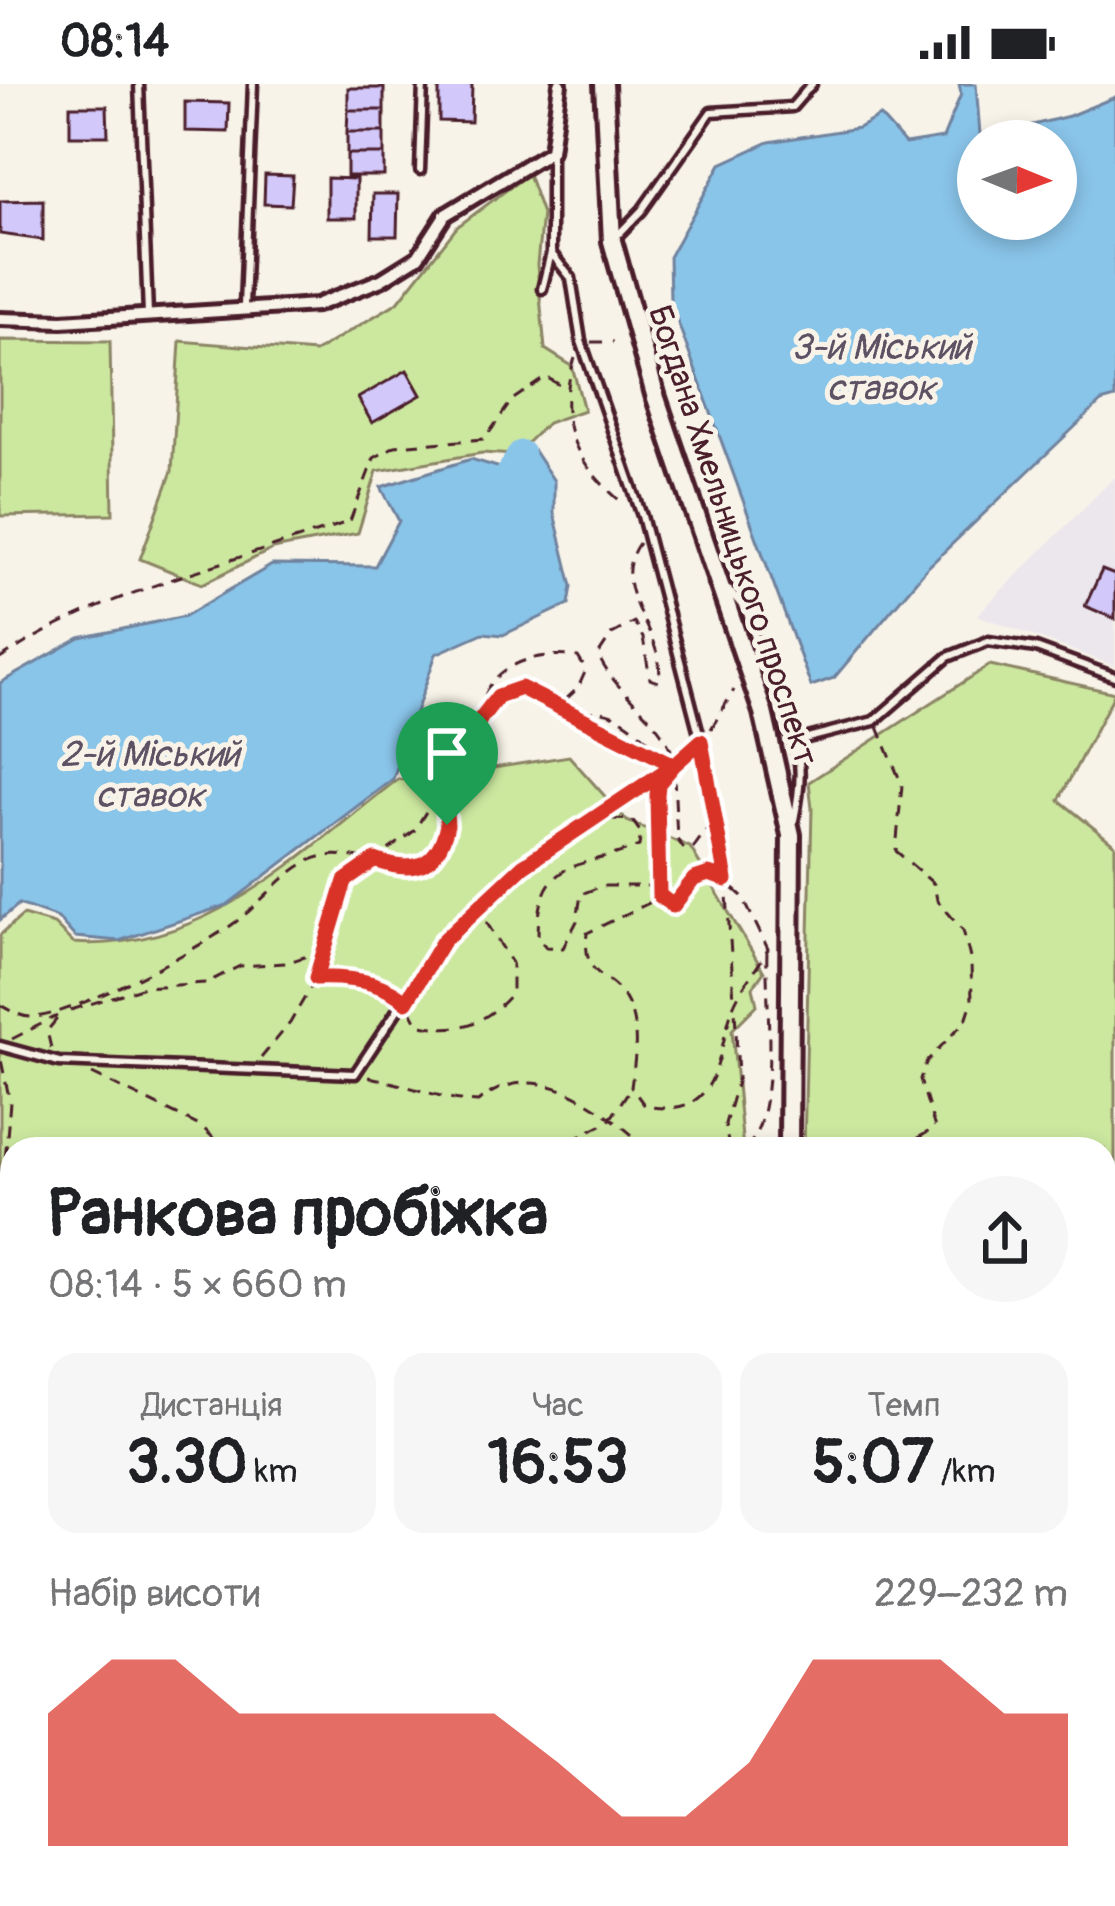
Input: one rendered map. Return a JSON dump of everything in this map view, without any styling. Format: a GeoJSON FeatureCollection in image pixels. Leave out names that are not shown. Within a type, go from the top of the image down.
{"type":"FeatureCollection","features":[{"type":"Feature","properties":{"kind":"main road","name":"Богдана Хмельницького проспект"},"geometry":{"type":"LineString","coordinates":[[604,84],[612,241],[656,398],[772,743],[791,835],[789,1137]]}},
{"type":"Feature","properties":{"kind":"street"},"geometry":{"type":"LineString","coordinates":[[0,319],[317,305],[381,280],[418,257],[446,215],[551,152],[560,84]]}},
{"type":"Feature","properties":{"kind":"lane"},"geometry":{"type":"LineString","coordinates":[[139,84],[148,316]]}},
{"type":"Feature","properties":{"kind":"lane"},"geometry":{"type":"LineString","coordinates":[[244,306],[253,84]]}},
{"type":"Feature","properties":{"kind":"lane"},"geometry":{"type":"LineString","coordinates":[[420,170],[423,84]]}},
{"type":"Feature","properties":{"kind":"lane"},"geometry":{"type":"LineString","coordinates":[[612,241],[642,210],[711,112],[792,106],[812,84]]}},
{"type":"Feature","properties":{"kind":"lane"},"geometry":{"type":"LineString","coordinates":[[542,289],[551,253],[551,152]]}},
{"type":"Feature","properties":{"kind":"lane"},"geometry":{"type":"LineString","coordinates":[[0,1048],[59,1062],[355,1074],[443,941],[523,866],[674,765],[701,741],[642,516],[581,341],[571,278],[551,253]]}},
{"type":"Feature","properties":{"kind":"lane"},"geometry":{"type":"LineString","coordinates":[[718,577],[746,610],[785,729],[796,741],[802,782],[791,835]]}},
{"type":"Feature","properties":{"kind":"lane"},"geometry":{"type":"LineString","coordinates":[[796,741],[874,721],[948,657],[988,641],[1036,648],[1115,676]]}},
{"type":"Feature","properties":{"kind":"path"},"geometry":{"type":"LineString","coordinates":[[613,342],[581,341],[565,388],[564,422],[572,447],[595,477],[642,516]]}},
{"type":"Feature","properties":{"kind":"path"},"geometry":{"type":"LineString","coordinates":[[0,659],[29,640],[211,562],[350,521],[374,458],[395,446],[485,439],[531,383],[546,377],[565,388]]}},
{"type":"Feature","properties":{"kind":"path"},"geometry":{"type":"LineString","coordinates":[[646,532],[627,562],[626,586],[650,631],[659,682],[650,679],[643,638],[634,622],[612,634],[598,655],[607,675],[657,726],[672,750],[677,839],[684,849],[694,847],[709,826],[714,802]]}},
{"type":"Feature","properties":{"kind":"path"},"geometry":{"type":"LineString","coordinates":[[481,718],[482,699],[505,669],[554,653],[578,657],[586,670],[578,688],[560,704]]}},
{"type":"Feature","properties":{"kind":"path"},"geometry":{"type":"LineString","coordinates":[[251,1068],[290,1023],[316,978],[345,881],[414,830],[444,789],[481,718],[498,696],[521,688],[674,765]]}},
{"type":"Feature","properties":{"kind":"path"},"geometry":{"type":"LineString","coordinates":[[727,1137],[725,1124],[738,1078],[726,880],[701,741],[723,716],[734,689]]}},
{"type":"Feature","properties":{"kind":"path"},"geometry":{"type":"LineString","coordinates":[[581,715],[596,710],[616,717],[674,765]]}},
{"type":"Feature","properties":{"kind":"path"},"geometry":{"type":"LineString","coordinates":[[874,721],[887,739],[902,785],[896,851],[934,884],[937,900],[962,929],[973,981],[966,1019],[927,1061],[920,1079],[935,1128],[920,1137]]}},
{"type":"Feature","properties":{"kind":"path"},"geometry":{"type":"LineString","coordinates":[[666,775],[674,765]]}},
{"type":"Feature","properties":{"kind":"path"},"geometry":{"type":"LineString","coordinates":[[658,784],[659,895],[673,906],[694,879],[709,874],[726,880],[755,915],[768,949],[766,1104],[757,1137]]}},
{"type":"Feature","properties":{"kind":"path"},"geometry":{"type":"LineString","coordinates":[[8,1137],[10,1102],[0,1048],[232,926],[309,860],[341,852],[401,870],[428,865],[442,849],[447,825],[444,789]]}},
{"type":"Feature","properties":{"kind":"path"},"geometry":{"type":"LineString","coordinates":[[578,1137],[609,1121],[631,1087],[636,1040],[626,998],[593,972],[587,933],[651,902],[650,886],[602,886],[581,894],[577,920],[562,948],[546,947],[538,938],[544,889],[554,875],[577,862],[639,847],[641,833],[632,820],[588,819]]}},
{"type":"Feature","properties":{"kind":"path"},"geometry":{"type":"LineString","coordinates":[[316,978],[343,977],[394,992],[418,1024],[460,1027],[481,1023],[512,993],[512,963],[496,931],[473,913]]}},
{"type":"Feature","properties":{"kind":"path"},"geometry":{"type":"LineString","coordinates":[[631,1087],[645,1106],[664,1109],[692,1102],[707,1090],[719,1068],[734,1002],[768,949]]}},
{"type":"Feature","properties":{"kind":"path"},"geometry":{"type":"LineString","coordinates":[[0,1005],[28,1018],[62,1013],[144,988],[206,983],[240,966],[286,963],[323,950]]}},
{"type":"Feature","properties":{"kind":"path"},"geometry":{"type":"LineString","coordinates":[[59,1062],[47,1030],[62,1013]]}},
{"type":"Feature","properties":{"kind":"path"},"geometry":{"type":"LineString","coordinates":[[87,1071],[202,1127],[212,1137]]}},
{"type":"Feature","properties":{"kind":"path"},"geometry":{"type":"LineString","coordinates":[[355,1074],[424,1088],[451,1101],[478,1102],[498,1085],[532,1079],[569,1092],[631,1137]]}},
{"type":"Feature","properties":{"kind":"shaded area"},"geometry":{"type":"Polygon","coordinates":[[[1115,477],[1115,666],[977,615],[1115,477]]]}},
{"type":"Feature","properties":{"kind":"green space"},"geometry":{"type":"Polygon","coordinates":[[[528,174],[542,214],[537,265],[545,349],[572,366],[584,410],[547,423],[515,455],[482,453],[377,471],[358,533],[273,549],[202,584],[140,559],[172,471],[180,341],[315,352],[398,302],[457,227],[528,174]]]}},
{"type":"Feature","properties":{"kind":"green space"},"geometry":{"type":"Polygon","coordinates":[[[0,340],[110,341],[113,514],[0,516],[0,340]]]}},
{"type":"Feature","properties":{"kind":"green space"},"geometry":{"type":"Polygon","coordinates":[[[990,665],[1115,693],[1059,800],[1115,845],[1115,1137],[804,1137],[809,782],[990,665]]]}},
{"type":"Feature","properties":{"kind":"green space"},"geometry":{"type":"Polygon","coordinates":[[[569,756],[627,821],[690,847],[764,972],[753,987],[757,1005],[732,1030],[742,1137],[0,1137],[0,935],[23,915],[54,924],[73,943],[121,942],[166,932],[248,893],[398,779],[412,781],[569,756]]]}},
{"type":"Feature","properties":{"kind":"water","name":"3-й Міський ставок"},"geometry":{"type":"Polygon","coordinates":[[[959,84],[976,84],[979,120],[957,120],[957,240],[1077,240],[1077,120],[1053,120],[1115,97],[1115,398],[1101,402],[926,569],[834,678],[811,686],[670,301],[669,257],[721,164],[769,142],[858,128],[880,116],[905,144],[943,138],[961,94],[959,84]]]}},
{"type":"Feature","properties":{"kind":"water","name":"2-й Міський ставок"},"geometry":{"type":"Polygon","coordinates":[[[534,451],[554,481],[554,513],[572,586],[569,604],[503,635],[483,633],[436,654],[393,779],[227,905],[119,941],[75,937],[58,918],[19,904],[0,920],[0,683],[80,638],[185,616],[272,565],[375,566],[399,521],[381,487],[471,459],[517,473],[534,451]]]}},
{"type":"Feature","properties":{"kind":"building"},"geometry":{"type":"Polygon","coordinates":[[[439,84],[472,84],[471,122],[439,121],[439,84]]]}},
{"type":"Feature","properties":{"kind":"building"},"geometry":{"type":"Polygon","coordinates":[[[348,88],[384,88],[384,110],[348,110],[348,88]]]}},
{"type":"Feature","properties":{"kind":"building"},"geometry":{"type":"Polygon","coordinates":[[[185,102],[229,103],[228,132],[185,131],[185,102]]]}},
{"type":"Feature","properties":{"kind":"building"},"geometry":{"type":"Polygon","coordinates":[[[70,106],[107,106],[108,136],[70,136],[70,106]]]}},
{"type":"Feature","properties":{"kind":"building"},"geometry":{"type":"Polygon","coordinates":[[[348,110],[384,110],[384,132],[347,132],[348,110]]]}},
{"type":"Feature","properties":{"kind":"building"},"geometry":{"type":"Polygon","coordinates":[[[347,132],[384,132],[384,154],[347,154],[347,132]]]}},
{"type":"Feature","properties":{"kind":"building"},"geometry":{"type":"Polygon","coordinates":[[[347,154],[384,154],[384,176],[347,176],[347,154]]]}},
{"type":"Feature","properties":{"kind":"building"},"geometry":{"type":"Polygon","coordinates":[[[265,175],[293,176],[291,205],[264,204],[265,175]]]}},
{"type":"Feature","properties":{"kind":"building"},"geometry":{"type":"Polygon","coordinates":[[[327,178],[356,179],[356,218],[327,218],[327,178]]]}},
{"type":"Feature","properties":{"kind":"building"},"geometry":{"type":"Polygon","coordinates":[[[373,194],[398,194],[397,236],[372,236],[373,194]]]}},
{"type":"Feature","properties":{"kind":"building"},"geometry":{"type":"Polygon","coordinates":[[[43,200],[43,240],[0,234],[0,201],[43,200]]]}},
{"type":"Feature","properties":{"kind":"building"},"geometry":{"type":"Polygon","coordinates":[[[407,370],[421,395],[372,423],[358,398],[407,370]]]}},
{"type":"Feature","properties":{"kind":"building"},"geometry":{"type":"Polygon","coordinates":[[[1102,570],[1115,575],[1115,619],[1085,606],[1102,570]]]}},
{"type":"Feature","properties":{"kind":"waterway"},"geometry":{"type":"LineString","coordinates":[[493,502],[521,454]]}},
{"type":"Feature","properties":{"kind":"route"},"geometry":{"type":"LineString","coordinates":[[447,825],[442,849],[428,865],[401,870],[375,860],[345,881],[316,978],[343,977],[394,992],[406,1002],[443,941],[523,866],[674,765],[701,741],[726,880],[709,874],[694,879],[673,906],[665,903],[659,895],[657,795],[658,784],[674,765],[521,688],[498,696],[481,718],[444,789],[449,800],[447,825]]}}]}
